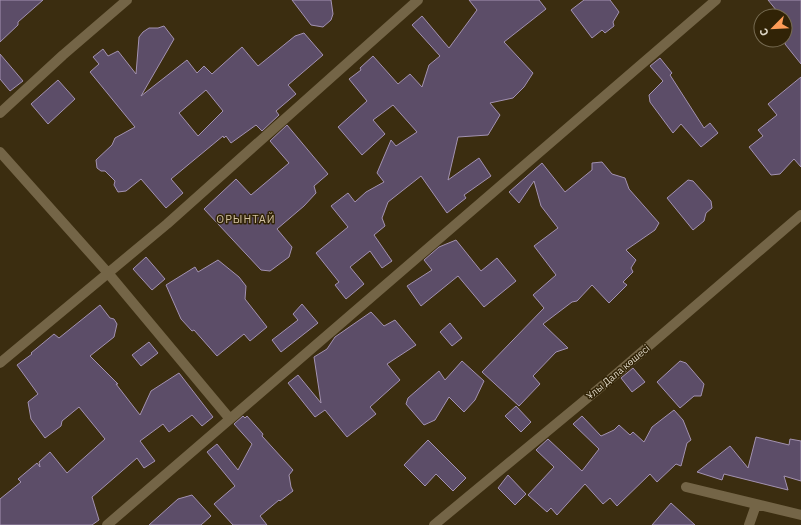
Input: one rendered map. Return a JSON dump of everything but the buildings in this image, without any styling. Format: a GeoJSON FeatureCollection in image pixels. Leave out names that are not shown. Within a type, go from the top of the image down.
{"type":"FeatureCollection","features":[{"type":"Feature","properties":{"kind":"street"},"geometry":{"type":"LineString","coordinates":[[0,113],[63,55],[127,0]]}},
{"type":"Feature","properties":{"kind":"street"},"geometry":{"type":"LineString","coordinates":[[0,363],[167,224],[418,0]]}},
{"type":"Feature","properties":{"kind":"street"},"geometry":{"type":"LineString","coordinates":[[107,525],[716,0]]}},
{"type":"Feature","properties":{"kind":"street"},"geometry":{"type":"LineString","coordinates":[[0,152],[108,274],[230,419]]}},
{"type":"Feature","properties":{"kind":"street","name":"Ұлы Дала көшесі"},"geometry":{"type":"LineString","coordinates":[[434,525],[608,381],[801,215]]}},
{"type":"Feature","properties":{"kind":"street"},"geometry":{"type":"LineString","coordinates":[[686,487],[801,515]]}},
{"type":"Feature","properties":{"kind":"street"},"geometry":{"type":"LineString","coordinates":[[749,525],[756,505]]}},
{"type":"Feature","properties":{"kind":"district","name":"ОРЫНТАЙ"},"geometry":{"type":"Point","coordinates":[246,219]}}]}
